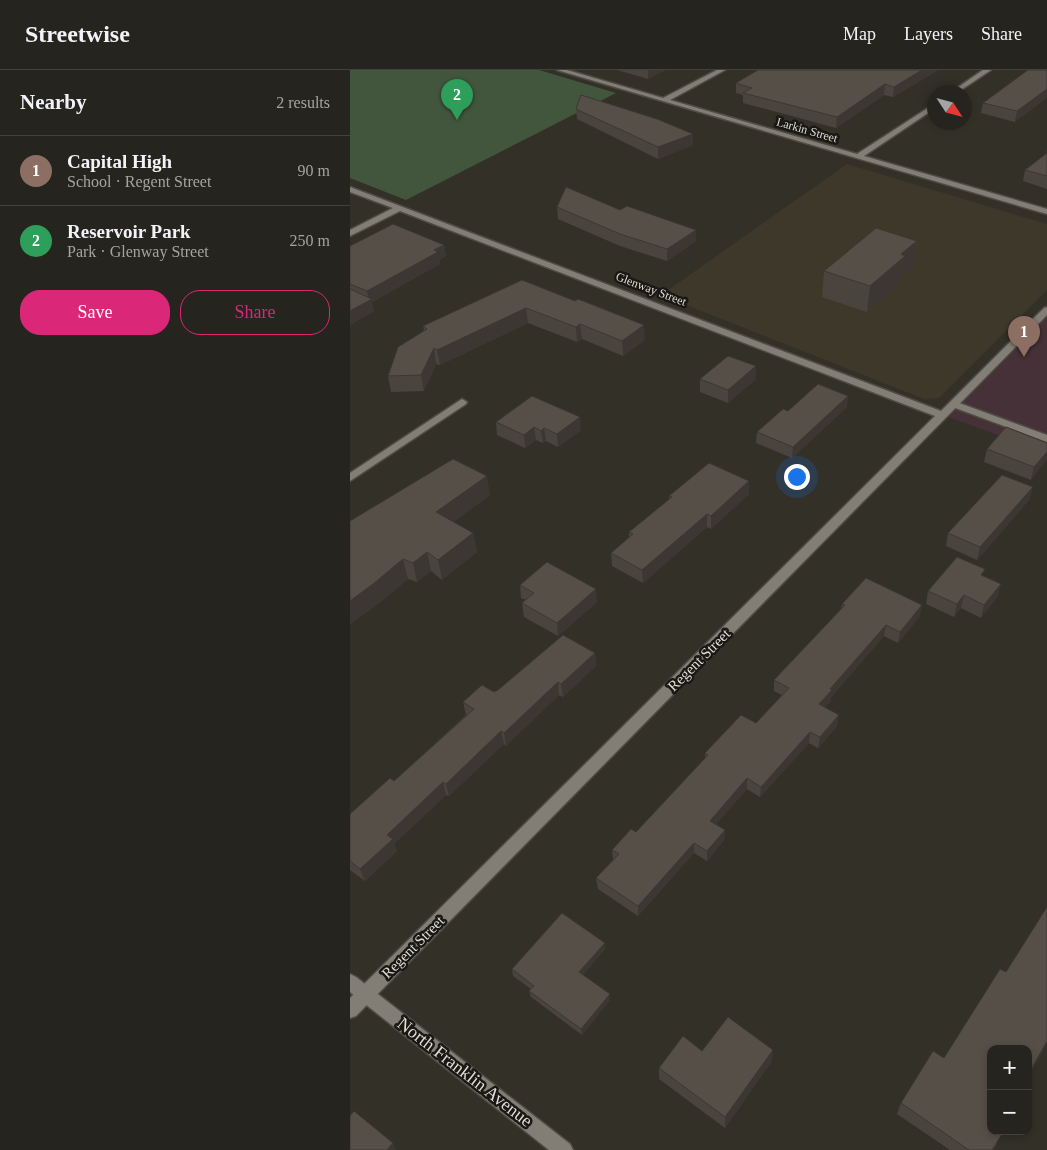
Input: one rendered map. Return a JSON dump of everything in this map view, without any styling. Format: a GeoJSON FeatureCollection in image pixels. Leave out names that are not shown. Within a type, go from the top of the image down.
{"type":"FeatureCollection","features":[{"type":"Feature","properties":{"kind":"street","name":"Larkin Street"},"geometry":{"type":"LineString","coordinates":[[560,70],[1047,212]]}},
{"type":"Feature","properties":{"kind":"street"},"geometry":{"type":"LineString","coordinates":[[664,100],[722,70]]}},
{"type":"Feature","properties":{"kind":"street"},"geometry":{"type":"LineString","coordinates":[[965,85],[988,70]]}},
{"type":"Feature","properties":{"kind":"street"},"geometry":{"type":"LineString","coordinates":[[858,157],[927,111]]}},
{"type":"Feature","properties":{"kind":"street","name":"Glenway Street"},"geometry":{"type":"LineString","coordinates":[[350,189],[943,415]]}},
{"type":"Feature","properties":{"kind":"street"},"geometry":{"type":"LineString","coordinates":[[350,233],[399,208]]}},
{"type":"Feature","properties":{"kind":"street","name":"Regent Street"},"geometry":{"type":"LineString","coordinates":[[350,1010],[1047,310]]}},
{"type":"Feature","properties":{"kind":"street"},"geometry":{"type":"LineString","coordinates":[[350,478],[462,402]]}},
{"type":"Feature","properties":{"kind":"street"},"geometry":{"type":"LineString","coordinates":[[954,404],[1047,439]]}},
{"type":"Feature","properties":{"kind":"street","name":"North Franklin Avenue"},"geometry":{"type":"LineString","coordinates":[[350,982],[564,1150]]}},
{"type":"Feature","properties":{"kind":"shaded area"},"geometry":{"type":"Polygon","coordinates":[[[847,164],[1047,224],[1047,290],[939,398],[924,399],[661,295],[847,164]]]}},
{"type":"Feature","properties":{"kind":"shaded area"},"geometry":{"type":"Polygon","coordinates":[[[1047,310],[1047,453],[943,415],[1047,310]]]}},
{"type":"Feature","properties":{"kind":"green space"},"geometry":{"type":"Polygon","coordinates":[[[350,70],[539,70],[616,93],[406,200],[350,178],[350,70]]]}},
{"type":"Feature","properties":{"kind":"building"},"geometry":{"type":"Polygon","coordinates":[[[758,70],[922,70],[894,87],[885,84],[837,117],[743,93],[752,88],[736,83],[758,70]]]}},
{"type":"Feature","properties":{"kind":"building"},"geometry":{"type":"Polygon","coordinates":[[[1028,70],[1047,70],[1047,89],[1017,111],[983,103],[1028,70]]]}},
{"type":"Feature","properties":{"kind":"building"},"geometry":{"type":"Polygon","coordinates":[[[581,95],[657,119],[693,134],[658,147],[576,109],[581,95]]]}},
{"type":"Feature","properties":{"kind":"building"},"geometry":{"type":"Polygon","coordinates":[[[1047,153],[1047,176],[1025,170],[1047,153]]]}},
{"type":"Feature","properties":{"kind":"building"},"geometry":{"type":"Polygon","coordinates":[[[566,187],[620,210],[627,206],[696,230],[667,249],[620,234],[557,207],[566,187]]]}},
{"type":"Feature","properties":{"kind":"building"},"geometry":{"type":"Polygon","coordinates":[[[393,224],[444,245],[434,250],[438,252],[367,291],[350,284],[350,246],[393,224]]]}},
{"type":"Feature","properties":{"kind":"building"},"geometry":{"type":"Polygon","coordinates":[[[876,228],[917,241],[901,254],[905,256],[870,286],[824,271],[876,228]]]}},
{"type":"Feature","properties":{"kind":"building"},"geometry":{"type":"Polygon","coordinates":[[[522,280],[575,301],[578,299],[644,325],[622,341],[580,324],[576,327],[526,308],[437,350],[434,348],[421,375],[388,376],[398,347],[427,329],[423,326],[522,280]]]}},
{"type":"Feature","properties":{"kind":"building"},"geometry":{"type":"Polygon","coordinates":[[[350,289],[372,299],[350,311],[350,289]]]}},
{"type":"Feature","properties":{"kind":"building"},"geometry":{"type":"Polygon","coordinates":[[[728,356],[756,366],[728,390],[700,379],[728,356]]]}},
{"type":"Feature","properties":{"kind":"building"},"geometry":{"type":"Polygon","coordinates":[[[818,384],[848,396],[793,447],[757,432],[783,409],[788,411],[818,384]]]}},
{"type":"Feature","properties":{"kind":"building"},"geometry":{"type":"Polygon","coordinates":[[[532,396],[580,417],[557,434],[544,428],[541,431],[534,427],[524,435],[496,422],[532,396]]]}},
{"type":"Feature","properties":{"kind":"building"},"geometry":{"type":"Polygon","coordinates":[[[1006,427],[1047,443],[1047,452],[1034,467],[987,449],[1006,427]]]}},
{"type":"Feature","properties":{"kind":"building"},"geometry":{"type":"Polygon","coordinates":[[[453,459],[487,476],[436,512],[473,533],[438,560],[427,552],[413,563],[403,559],[350,601],[350,521],[453,459]]]}},
{"type":"Feature","properties":{"kind":"building"},"geometry":{"type":"Polygon","coordinates":[[[709,463],[749,481],[711,516],[707,514],[642,570],[611,553],[633,534],[629,532],[672,497],[669,496],[709,463]]]}},
{"type":"Feature","properties":{"kind":"building"},"geometry":{"type":"Polygon","coordinates":[[[1002,475],[1033,487],[980,547],[948,533],[1002,475]]]}},
{"type":"Feature","properties":{"kind":"building"},"geometry":{"type":"Polygon","coordinates":[[[957,557],[985,569],[981,575],[1001,584],[984,605],[964,595],[957,604],[928,591],[957,557]]]}},
{"type":"Feature","properties":{"kind":"building"},"geometry":{"type":"Polygon","coordinates":[[[547,562],[596,589],[557,623],[522,603],[534,593],[520,585],[547,562]]]}},
{"type":"Feature","properties":{"kind":"building"},"geometry":{"type":"Polygon","coordinates":[[[866,578],[922,605],[900,632],[886,625],[830,689],[832,690],[819,704],[839,715],[820,737],[810,732],[761,787],[747,778],[710,821],[725,830],[707,851],[694,843],[638,906],[596,878],[619,854],[612,850],[631,829],[636,832],[708,755],[705,753],[741,715],[756,723],[789,688],[774,680],[845,605],[842,604],[866,578]]]}},
{"type":"Feature","properties":{"kind":"building"},"geometry":{"type":"Polygon","coordinates":[[[563,635],[595,653],[561,684],[558,682],[504,733],[501,731],[446,784],[443,782],[387,835],[393,839],[360,869],[350,861],[350,814],[390,778],[394,781],[474,709],[463,702],[482,685],[494,692],[498,690],[563,635]]]}},
{"type":"Feature","properties":{"kind":"building"},"geometry":{"type":"Polygon","coordinates":[[[1047,907],[1047,1041],[1032,1068],[1032,1045],[987,1045],[987,1135],[1001,1135],[992,1150],[969,1150],[901,1103],[933,1051],[944,1058],[1000,969],[1006,972],[1047,907]]]}},
{"type":"Feature","properties":{"kind":"building"},"geometry":{"type":"Polygon","coordinates":[[[562,913],[605,943],[579,972],[610,994],[581,1029],[529,991],[534,986],[512,969],[562,913]]]}},
{"type":"Feature","properties":{"kind":"building"},"geometry":{"type":"Polygon","coordinates":[[[728,1017],[773,1050],[725,1117],[659,1068],[683,1036],[702,1051],[728,1017]]]}},
{"type":"Feature","properties":{"kind":"building"},"geometry":{"type":"Polygon","coordinates":[[[354,1111],[393,1143],[387,1150],[350,1150],[350,1116],[354,1111]]]}},
{"type":"Feature","properties":{"kind":"place","name":"Reservoir Park"},"geometry":{"type":"Point","coordinates":[457,120]}},
{"type":"Feature","properties":{"kind":"place","name":"Capital High"},"geometry":{"type":"Point","coordinates":[1024,357]}}]}
